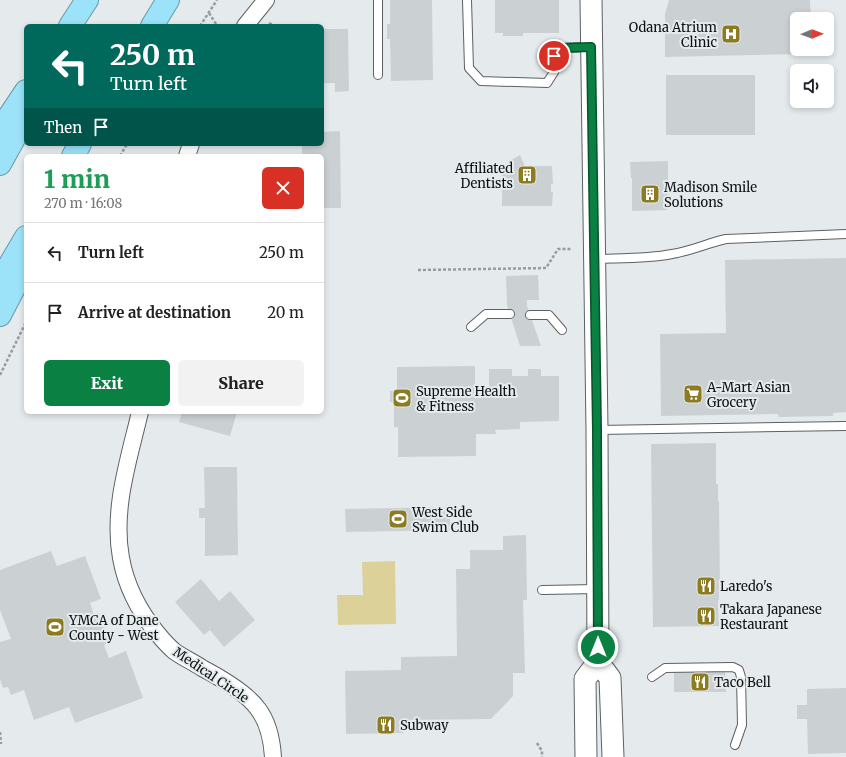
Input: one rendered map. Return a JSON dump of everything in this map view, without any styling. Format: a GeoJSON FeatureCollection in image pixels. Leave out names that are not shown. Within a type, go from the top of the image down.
{"type":"FeatureCollection","features":[{"type":"Feature","properties":{"kind":"highway"},"geometry":{"type":"LineString","coordinates":[[71,24],[87,0]]}},
{"type":"Feature","properties":{"kind":"highway"},"geometry":{"type":"LineString","coordinates":[[81,24],[95,0]]}},
{"type":"Feature","properties":{"kind":"highway"},"geometry":{"type":"LineString","coordinates":[[153,24],[169,0]]}},
{"type":"Feature","properties":{"kind":"highway"},"geometry":{"type":"LineString","coordinates":[[157,24],[169,0]]}},
{"type":"Feature","properties":{"kind":"highway"},"geometry":{"type":"LineString","coordinates":[[0,130],[24,95]]}},
{"type":"Feature","properties":{"kind":"highway"},"geometry":{"type":"LineString","coordinates":[[0,164],[24,122]]}},
{"type":"Feature","properties":{"kind":"highway"},"geometry":{"type":"LineString","coordinates":[[0,281],[24,240]]}},
{"type":"Feature","properties":{"kind":"highway"},"geometry":{"type":"LineString","coordinates":[[0,315],[24,269]]}},
{"type":"Feature","properties":{"kind":"street"},"geometry":{"type":"LineString","coordinates":[[247,24],[266,0]]}},
{"type":"Feature","properties":{"kind":"street"},"geometry":{"type":"LineString","coordinates":[[590,0],[597,430],[598,662],[610,678],[613,757]]}},
{"type":"Feature","properties":{"kind":"street","name":"Medical Circle"},"geometry":{"type":"LineString","coordinates":[[140,414],[123,484],[120,509],[119,537],[121,558],[125,576],[135,600],[144,616],[160,638],[184,658],[244,695],[258,708],[268,729],[273,747],[273,757]]}},
{"type":"Feature","properties":{"kind":"street"},"geometry":{"type":"LineString","coordinates":[[586,757],[585,679],[598,662]]}},
{"type":"Feature","properties":{"kind":"lane"},"geometry":{"type":"LineString","coordinates":[[378,0],[378,74]]}},
{"type":"Feature","properties":{"kind":"lane"},"geometry":{"type":"LineString","coordinates":[[467,0],[469,68],[481,81],[547,83],[554,72],[554,56],[560,48],[591,47]]}},
{"type":"Feature","properties":{"kind":"lane"},"geometry":{"type":"LineString","coordinates":[[594,259],[671,255],[726,239],[846,234]]}},
{"type":"Feature","properties":{"kind":"lane"},"geometry":{"type":"LineString","coordinates":[[471,327],[486,314],[510,314]]}},
{"type":"Feature","properties":{"kind":"lane"},"geometry":{"type":"LineString","coordinates":[[530,315],[548,315],[562,330]]}},
{"type":"Feature","properties":{"kind":"lane"},"geometry":{"type":"LineString","coordinates":[[597,430],[846,426]]}},
{"type":"Feature","properties":{"kind":"lane"},"geometry":{"type":"LineString","coordinates":[[542,590],[598,589]]}},
{"type":"Feature","properties":{"kind":"lane"},"geometry":{"type":"LineString","coordinates":[[652,677],[665,668],[733,668],[739,670],[741,677],[742,725],[735,745]]}},
{"type":"Feature","properties":{"kind":"path"},"geometry":{"type":"LineString","coordinates":[[201,24],[217,0]]}},
{"type":"Feature","properties":{"kind":"path"},"geometry":{"type":"LineString","coordinates":[[209,13],[217,24]]}},
{"type":"Feature","properties":{"kind":"path"},"geometry":{"type":"LineString","coordinates":[[268,22],[272,24]]}},
{"type":"Feature","properties":{"kind":"path"},"geometry":{"type":"LineString","coordinates":[[418,270],[546,268],[558,249],[572,249]]}},
{"type":"Feature","properties":{"kind":"path"},"geometry":{"type":"LineString","coordinates":[[0,375],[24,326]]}},
{"type":"Feature","properties":{"kind":"path"},"geometry":{"type":"LineString","coordinates":[[0,732],[1,744]]}},
{"type":"Feature","properties":{"kind":"path"},"geometry":{"type":"LineString","coordinates":[[537,743],[542,751],[542,757]]}},
{"type":"Feature","properties":{"kind":"shaded area"},"geometry":{"type":"Polygon","coordinates":[[[395,561],[396,624],[338,625],[337,595],[363,595],[362,562],[395,561]]]}},
{"type":"Feature","properties":{"kind":"building"},"geometry":{"type":"Polygon","coordinates":[[[390,0],[432,0],[433,80],[391,81],[390,39],[387,39],[387,24],[390,24],[390,0]]]}},
{"type":"Feature","properties":{"kind":"building"},"geometry":{"type":"Polygon","coordinates":[[[495,0],[559,0],[559,33],[523,33],[523,36],[503,36],[503,33],[495,33],[495,0]]]}},
{"type":"Feature","properties":{"kind":"building","name":"Odana Atrium Clinic"},"geometry":{"type":"Polygon","coordinates":[[[669,0],[810,0],[811,12],[790,12],[790,54],[665,57],[665,14],[669,0]]]}},
{"type":"Feature","properties":{"kind":"building"},"geometry":{"type":"Polygon","coordinates":[[[324,29],[348,29],[349,91],[335,92],[335,83],[324,83],[324,29]]]}},
{"type":"Feature","properties":{"kind":"building"},"geometry":{"type":"Polygon","coordinates":[[[666,75],[755,75],[755,135],[666,135],[666,75]]]}},
{"type":"Feature","properties":{"kind":"building"},"geometry":{"type":"Polygon","coordinates":[[[340,131],[341,208],[324,208],[324,154],[302,154],[302,146],[324,146],[324,132],[340,131]]]}},
{"type":"Feature","properties":{"kind":"building","name":"Affiliated Dentists"},"geometry":{"type":"Polygon","coordinates":[[[520,155],[525,166],[552,166],[552,206],[502,206],[502,166],[510,166],[508,162],[520,155]]]}},
{"type":"Feature","properties":{"kind":"building","name":"Madison Smile Solutions"},"geometry":{"type":"Polygon","coordinates":[[[668,161],[668,210],[632,211],[632,178],[630,162],[668,161]]]}},
{"type":"Feature","properties":{"kind":"building"},"geometry":{"type":"Polygon","coordinates":[[[846,258],[846,412],[833,413],[833,416],[778,417],[778,414],[661,416],[660,334],[726,333],[725,260],[846,258]]]}},
{"type":"Feature","properties":{"kind":"building"},"geometry":{"type":"Polygon","coordinates":[[[538,275],[539,300],[527,300],[527,306],[541,346],[520,346],[507,305],[506,276],[538,275]]]}},
{"type":"Feature","properties":{"kind":"building"},"geometry":{"type":"Polygon","coordinates":[[[475,366],[475,387],[489,387],[489,369],[512,369],[512,376],[528,376],[528,369],[541,369],[541,376],[559,376],[559,421],[520,422],[520,429],[495,430],[496,434],[476,434],[476,456],[398,457],[398,427],[394,427],[394,402],[390,402],[390,391],[397,391],[397,367],[475,366]]]}},
{"type":"Feature","properties":{"kind":"building"},"geometry":{"type":"Polygon","coordinates":[[[181,414],[236,414],[230,436],[179,422],[181,414]]]}},
{"type":"Feature","properties":{"kind":"building"},"geometry":{"type":"Polygon","coordinates":[[[716,443],[716,484],[718,484],[719,501],[719,626],[653,627],[651,444],[716,443]]]}},
{"type":"Feature","properties":{"kind":"building"},"geometry":{"type":"Polygon","coordinates":[[[204,467],[237,467],[238,555],[205,556],[205,518],[199,518],[199,508],[205,508],[204,467]]]}},
{"type":"Feature","properties":{"kind":"building","name":"West Side Swim Club"},"geometry":{"type":"Polygon","coordinates":[[[450,507],[450,530],[346,532],[345,509],[450,507]]]}},
{"type":"Feature","properties":{"kind":"building"},"geometry":{"type":"Polygon","coordinates":[[[526,535],[527,600],[523,600],[525,673],[513,673],[513,696],[491,719],[403,720],[404,733],[346,734],[345,671],[401,670],[401,657],[457,656],[456,569],[470,569],[470,550],[503,550],[503,536],[526,535]]]}},
{"type":"Feature","properties":{"kind":"building","name":"YMCA of Dane County - West"},"geometry":{"type":"Polygon","coordinates":[[[51,551],[57,566],[85,556],[101,599],[90,603],[94,615],[99,613],[110,642],[104,645],[109,658],[126,651],[143,698],[75,723],[69,707],[34,720],[24,690],[11,695],[8,687],[3,688],[0,679],[0,642],[11,639],[0,610],[0,570],[51,551]]]}},
{"type":"Feature","properties":{"kind":"building"},"geometry":{"type":"Polygon","coordinates":[[[201,579],[219,601],[230,591],[255,620],[224,647],[210,630],[204,635],[175,602],[201,579]]]}},
{"type":"Feature","properties":{"kind":"building","name":"Taco Bell"},"geometry":{"type":"Polygon","coordinates":[[[725,671],[726,692],[674,692],[674,672],[725,671]]]}},
{"type":"Feature","properties":{"kind":"building"},"geometry":{"type":"Polygon","coordinates":[[[846,688],[846,753],[808,754],[807,719],[797,719],[797,705],[807,705],[807,689],[846,688]]]}},
{"type":"Feature","properties":{"kind":"place","name":"Odana Atrium Clinic"},"geometry":{"type":"Point","coordinates":[731,34]}},
{"type":"Feature","properties":{"kind":"place","name":"Affiliated Dentists"},"geometry":{"type":"Point","coordinates":[527,175]}},
{"type":"Feature","properties":{"kind":"place","name":"Madison Smile Solutions"},"geometry":{"type":"Point","coordinates":[650,194]}},
{"type":"Feature","properties":{"kind":"place","name":"A-Mart Asian Grocery"},"geometry":{"type":"Point","coordinates":[693,394]}},
{"type":"Feature","properties":{"kind":"place","name":"Supreme Health & Fitness"},"geometry":{"type":"Point","coordinates":[402,398]}},
{"type":"Feature","properties":{"kind":"place","name":"West Side Swim Club"},"geometry":{"type":"Point","coordinates":[398,519]}},
{"type":"Feature","properties":{"kind":"place","name":"Laredo's"},"geometry":{"type":"Point","coordinates":[706,586]}},
{"type":"Feature","properties":{"kind":"place","name":"Takara Japanese Restaurant"},"geometry":{"type":"Point","coordinates":[706,616]}},
{"type":"Feature","properties":{"kind":"place","name":"YMCA of Dane County - West"},"geometry":{"type":"Point","coordinates":[55,627]}},
{"type":"Feature","properties":{"kind":"place","name":"Taco Bell"},"geometry":{"type":"Point","coordinates":[700,682]}},
{"type":"Feature","properties":{"kind":"place","name":"Subway"},"geometry":{"type":"Point","coordinates":[386,725]}},
{"type":"Feature","properties":{"kind":"route"},"geometry":{"type":"LineString","coordinates":[[554,56],[560,48],[591,47],[597,430],[598,647]]}}]}
